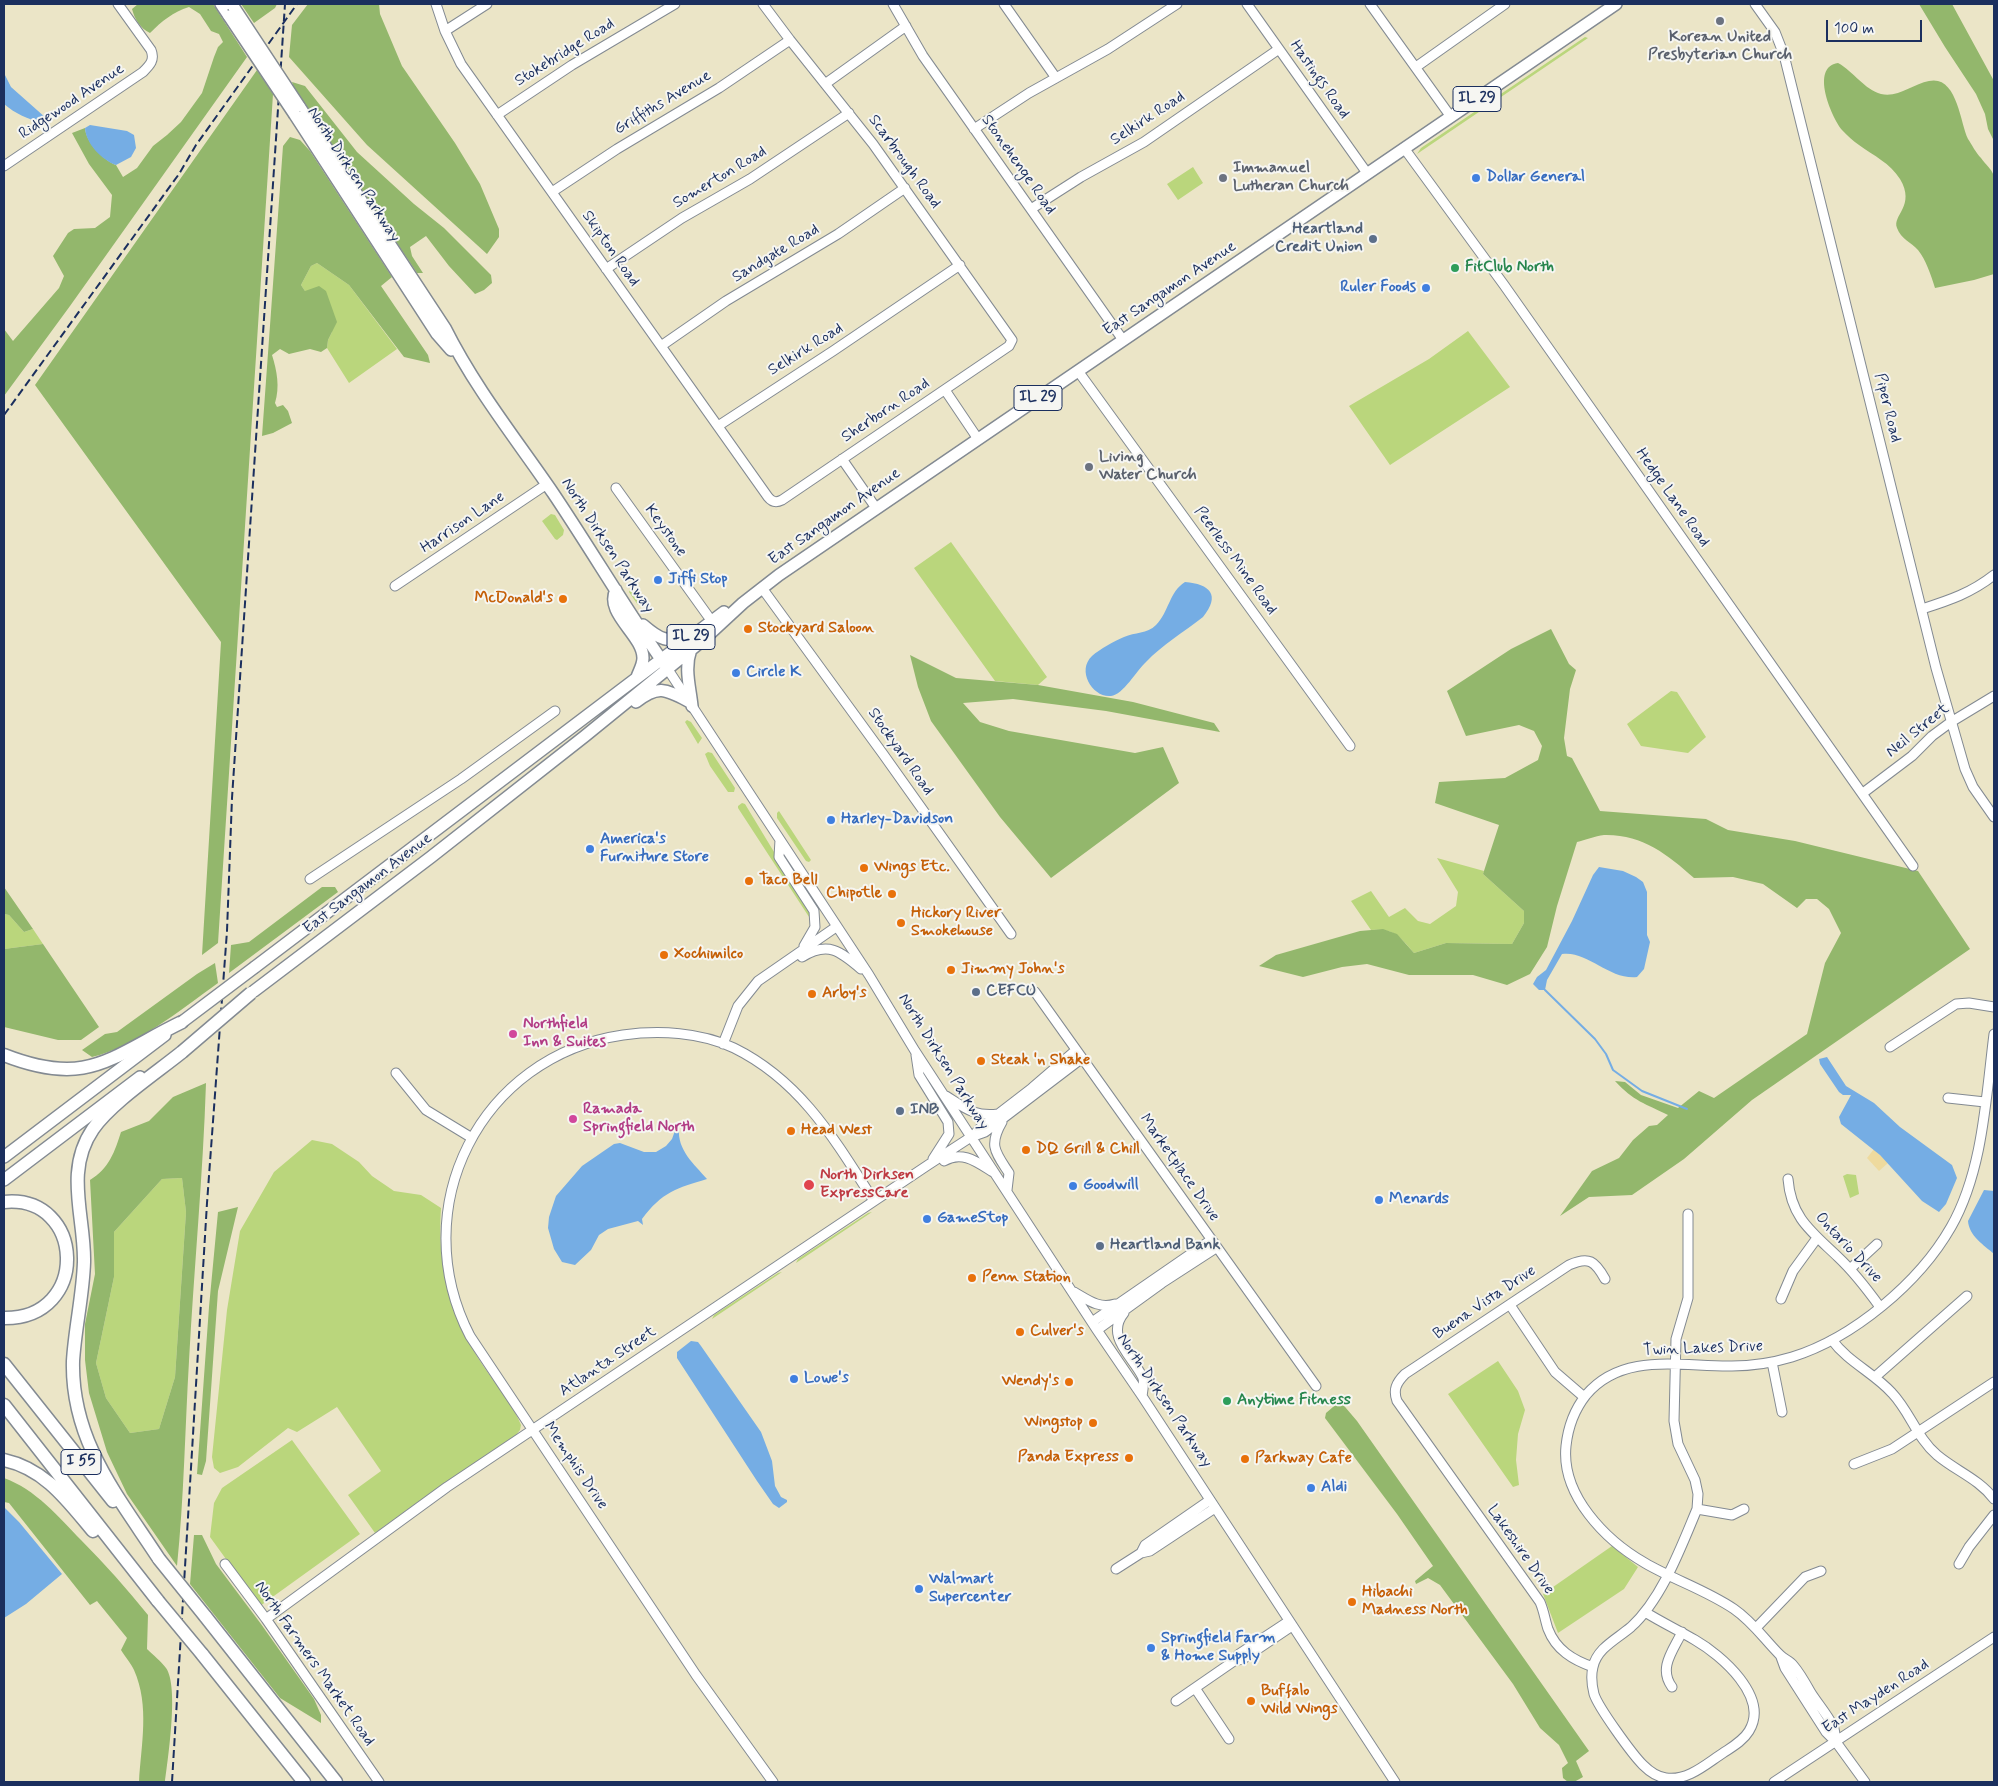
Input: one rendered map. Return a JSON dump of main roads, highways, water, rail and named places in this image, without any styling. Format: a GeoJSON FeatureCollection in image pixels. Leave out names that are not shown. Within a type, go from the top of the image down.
{"type":"FeatureCollection","features":[{"type":"Feature","properties":{"kind":"highway"},"geometry":{"type":"LineString","coordinates":[[159,1559],[100,1468],[89,1447],[79,1417],[72,1373],[84,1252],[76,1184],[81,1153],[93,1128],[107,1112],[253,992]]}},
{"type":"Feature","properties":{"kind":"highway"},"geometry":{"type":"LineString","coordinates":[[4,1055],[27,1064],[49,1069],[84,1069],[112,1060],[182,1022]]}},
{"type":"Feature","properties":{"kind":"highway"},"geometry":{"type":"LineString","coordinates":[[4,1202],[23,1203],[42,1211],[50,1218],[62,1233],[66,1244],[68,1263],[63,1283],[47,1304],[31,1314],[21,1317],[4,1318]]}},
{"type":"Feature","properties":{"kind":"highway","name":"I 55"},"geometry":{"type":"LineString","coordinates":[[4,1364],[336,1782]]}},
{"type":"Feature","properties":{"kind":"highway","name":"I 55"},"geometry":{"type":"LineString","coordinates":[[4,1405],[304,1782]]}},
{"type":"Feature","properties":{"kind":"highway"},"geometry":{"type":"LineString","coordinates":[[4,1460],[36,1472],[58,1489],[149,1596],[157,1599]]}},
{"type":"Feature","properties":{"kind":"main road","name":"North Dirksen Parkway"},"geometry":{"type":"LineString","coordinates":[[221,4],[232,8],[297,110],[445,328],[461,360],[490,405],[547,484],[664,664]]}},
{"type":"Feature","properties":{"kind":"main road","name":"East Sangamon Avenue"},"geometry":{"type":"LineString","coordinates":[[4,1157],[636,679],[692,649],[762,588],[876,508],[1616,4]]}},
{"type":"Feature","properties":{"kind":"main road"},"geometry":{"type":"LineString","coordinates":[[616,590],[614,606],[642,648],[642,663],[636,679]]}},
{"type":"Feature","properties":{"kind":"main road","name":"East Sangamon Avenue"},"geometry":{"type":"LineString","coordinates":[[253,992],[431,857],[585,736],[721,614],[744,602]]}},
{"type":"Feature","properties":{"kind":"main road"},"geometry":{"type":"LineString","coordinates":[[636,620],[655,635],[676,639],[708,616],[721,614]]}},
{"type":"Feature","properties":{"kind":"main road"},"geometry":{"type":"LineString","coordinates":[[585,736],[607,725],[652,691],[667,691],[690,704],[690,684],[686,670],[692,649]]}},
{"type":"Feature","properties":{"kind":"main road"},"geometry":{"type":"LineString","coordinates":[[4,1180],[182,1049]]}},
{"type":"Feature","properties":{"kind":"water"},"geometry":{"type":"Polygon","coordinates":[[[4,73],[11,87],[46,118],[43,123],[22,116],[4,104],[4,73]]]}},
{"type":"Feature","properties":{"kind":"water"},"geometry":{"type":"Polygon","coordinates":[[[90,125],[127,131],[134,135],[136,148],[131,157],[116,165],[105,159],[88,140],[85,128],[90,125]]]}},
{"type":"Feature","properties":{"kind":"water"},"geometry":{"type":"Polygon","coordinates":[[[1185,582],[1201,585],[1210,592],[1212,597],[1211,603],[1203,617],[1152,656],[1116,695],[1111,696],[1098,693],[1086,676],[1087,662],[1103,648],[1128,635],[1145,631],[1156,625],[1176,591],[1185,582]]]}},
{"type":"Feature","properties":{"kind":"water"},"geometry":{"type":"Polygon","coordinates":[[[1599,867],[1623,871],[1643,882],[1647,892],[1647,935],[1650,942],[1644,969],[1637,977],[1627,977],[1580,956],[1562,954],[1547,980],[1545,990],[1539,990],[1533,984],[1537,977],[1546,970],[1572,921],[1593,875],[1599,867]]]}},
{"type":"Feature","properties":{"kind":"water"},"geometry":{"type":"Polygon","coordinates":[[[1827,1057],[1846,1086],[1874,1103],[1900,1127],[1952,1165],[1957,1178],[1946,1204],[1939,1212],[1922,1201],[1880,1155],[1841,1124],[1839,1117],[1851,1095],[1843,1095],[1839,1092],[1820,1064],[1819,1059],[1827,1057]]]}},
{"type":"Feature","properties":{"kind":"water"},"geometry":{"type":"Polygon","coordinates":[[[676,1128],[679,1128],[681,1143],[687,1156],[707,1179],[679,1188],[663,1197],[642,1219],[643,1225],[638,1221],[608,1229],[599,1235],[591,1250],[575,1265],[562,1262],[554,1249],[548,1228],[549,1217],[556,1196],[582,1166],[614,1144],[620,1143],[644,1152],[656,1152],[666,1146],[672,1139],[676,1128]]]}},
{"type":"Feature","properties":{"kind":"water"},"geometry":{"type":"Polygon","coordinates":[[[1984,1190],[1994,1191],[1994,1254],[1974,1236],[1968,1221],[1984,1190]]]}},
{"type":"Feature","properties":{"kind":"water"},"geometry":{"type":"Polygon","coordinates":[[[691,1341],[698,1342],[761,1432],[772,1461],[775,1486],[781,1497],[787,1500],[779,1508],[773,1504],[757,1481],[677,1358],[677,1352],[691,1341]]]}},
{"type":"Feature","properties":{"kind":"water"},"geometry":{"type":"Polygon","coordinates":[[[4,1507],[19,1522],[62,1574],[26,1604],[4,1618],[4,1507]]]}},
{"type":"Feature","properties":{"kind":"waterway"},"geometry":{"type":"LineString","coordinates":[[1545,990],[1595,1039],[1606,1054],[1613,1070],[1642,1091],[1687,1109]]}},
{"type":"Feature","properties":{"kind":"railway"},"geometry":{"type":"LineString","coordinates":[[172,1782],[207,1203],[227,931],[232,798],[285,4]]}},
{"type":"Feature","properties":{"kind":"railway"},"geometry":{"type":"LineString","coordinates":[[4,415],[179,174],[196,145],[297,4]]}},
{"type":"Feature","properties":{"kind":"place","name":"Korean United Presbyterian Church"},"geometry":{"type":"Point","coordinates":[1720,21]}},
{"type":"Feature","properties":{"kind":"place","name":"Immanuel Lutheran Church"},"geometry":{"type":"Point","coordinates":[1223,178]}},
{"type":"Feature","properties":{"kind":"place","name":"Dollar General"},"geometry":{"type":"Point","coordinates":[1476,178]}},
{"type":"Feature","properties":{"kind":"place","name":"Heartland Credit Union"},"geometry":{"type":"Point","coordinates":[1373,239]}},
{"type":"Feature","properties":{"kind":"place","name":"FitClub North"},"geometry":{"type":"Point","coordinates":[1455,268]}},
{"type":"Feature","properties":{"kind":"place","name":"Ruler Foods"},"geometry":{"type":"Point","coordinates":[1426,288]}},
{"type":"Feature","properties":{"kind":"place","name":"Living Water Church"},"geometry":{"type":"Point","coordinates":[1089,467]}},
{"type":"Feature","properties":{"kind":"place","name":"Jiffi Stop"},"geometry":{"type":"Point","coordinates":[658,580]}},
{"type":"Feature","properties":{"kind":"place","name":"McDonald's"},"geometry":{"type":"Point","coordinates":[563,599]}},
{"type":"Feature","properties":{"kind":"place","name":"Stockyard Saloon"},"geometry":{"type":"Point","coordinates":[748,629]}},
{"type":"Feature","properties":{"kind":"place","name":"Circle K"},"geometry":{"type":"Point","coordinates":[736,673]}},
{"type":"Feature","properties":{"kind":"place","name":"Harley-Davidson"},"geometry":{"type":"Point","coordinates":[831,820]}},
{"type":"Feature","properties":{"kind":"place","name":"America's Furniture Store"},"geometry":{"type":"Point","coordinates":[590,849]}},
{"type":"Feature","properties":{"kind":"place","name":"Wings Etc."},"geometry":{"type":"Point","coordinates":[864,868]}},
{"type":"Feature","properties":{"kind":"place","name":"Taco Bell"},"geometry":{"type":"Point","coordinates":[749,881]}},
{"type":"Feature","properties":{"kind":"place","name":"Chipotle"},"geometry":{"type":"Point","coordinates":[892,894]}},
{"type":"Feature","properties":{"kind":"place","name":"Hickory River Smokehouse"},"geometry":{"type":"Point","coordinates":[901,923]}},
{"type":"Feature","properties":{"kind":"place","name":"Xochimilco"},"geometry":{"type":"Point","coordinates":[664,955]}},
{"type":"Feature","properties":{"kind":"place","name":"Jimmy John's"},"geometry":{"type":"Point","coordinates":[951,970]}},
{"type":"Feature","properties":{"kind":"place","name":"CEFCU"},"geometry":{"type":"Point","coordinates":[976,992]}},
{"type":"Feature","properties":{"kind":"place","name":"Arby's"},"geometry":{"type":"Point","coordinates":[812,994]}},
{"type":"Feature","properties":{"kind":"place","name":"Northfield Inn & Suites"},"geometry":{"type":"Point","coordinates":[513,1034]}},
{"type":"Feature","properties":{"kind":"place","name":"Steak 'n Shake"},"geometry":{"type":"Point","coordinates":[981,1061]}},
{"type":"Feature","properties":{"kind":"place","name":"INB"},"geometry":{"type":"Point","coordinates":[900,1111]}},
{"type":"Feature","properties":{"kind":"place","name":"Ramada Springfield North"},"geometry":{"type":"Point","coordinates":[573,1119]}},
{"type":"Feature","properties":{"kind":"place","name":"Head West"},"geometry":{"type":"Point","coordinates":[791,1131]}},
{"type":"Feature","properties":{"kind":"place","name":"DQ Grill & Chill"},"geometry":{"type":"Point","coordinates":[1026,1150]}},
{"type":"Feature","properties":{"kind":"place","name":"North Dirksen ExpressCare"},"geometry":{"type":"Point","coordinates":[809,1185]}},
{"type":"Feature","properties":{"kind":"place","name":"Goodwill"},"geometry":{"type":"Point","coordinates":[1073,1186]}},
{"type":"Feature","properties":{"kind":"place","name":"Menards"},"geometry":{"type":"Point","coordinates":[1379,1200]}},
{"type":"Feature","properties":{"kind":"place","name":"GameStop"},"geometry":{"type":"Point","coordinates":[927,1219]}},
{"type":"Feature","properties":{"kind":"place","name":"Heartland Bank"},"geometry":{"type":"Point","coordinates":[1100,1246]}},
{"type":"Feature","properties":{"kind":"place","name":"Penn Station"},"geometry":{"type":"Point","coordinates":[972,1278]}},
{"type":"Feature","properties":{"kind":"place","name":"Culver's"},"geometry":{"type":"Point","coordinates":[1020,1332]}},
{"type":"Feature","properties":{"kind":"place","name":"Lowe's"},"geometry":{"type":"Point","coordinates":[794,1379]}},
{"type":"Feature","properties":{"kind":"place","name":"Wendy's"},"geometry":{"type":"Point","coordinates":[1069,1382]}},
{"type":"Feature","properties":{"kind":"place","name":"Anytime Fitness"},"geometry":{"type":"Point","coordinates":[1227,1401]}},
{"type":"Feature","properties":{"kind":"place","name":"Wingstop"},"geometry":{"type":"Point","coordinates":[1093,1423]}},
{"type":"Feature","properties":{"kind":"place","name":"Panda Express"},"geometry":{"type":"Point","coordinates":[1129,1458]}},
{"type":"Feature","properties":{"kind":"place","name":"Parkway Cafe"},"geometry":{"type":"Point","coordinates":[1245,1459]}},
{"type":"Feature","properties":{"kind":"place","name":"Aldi"},"geometry":{"type":"Point","coordinates":[1311,1488]}},
{"type":"Feature","properties":{"kind":"place","name":"Walmart Supercenter"},"geometry":{"type":"Point","coordinates":[919,1589]}},
{"type":"Feature","properties":{"kind":"place","name":"Hibachi Madness North"},"geometry":{"type":"Point","coordinates":[1352,1602]}},
{"type":"Feature","properties":{"kind":"place","name":"Springfield Farm & Home Supply"},"geometry":{"type":"Point","coordinates":[1151,1648]}},
{"type":"Feature","properties":{"kind":"place","name":"Buffalo Wild Wings"},"geometry":{"type":"Point","coordinates":[1251,1701]}}]}
